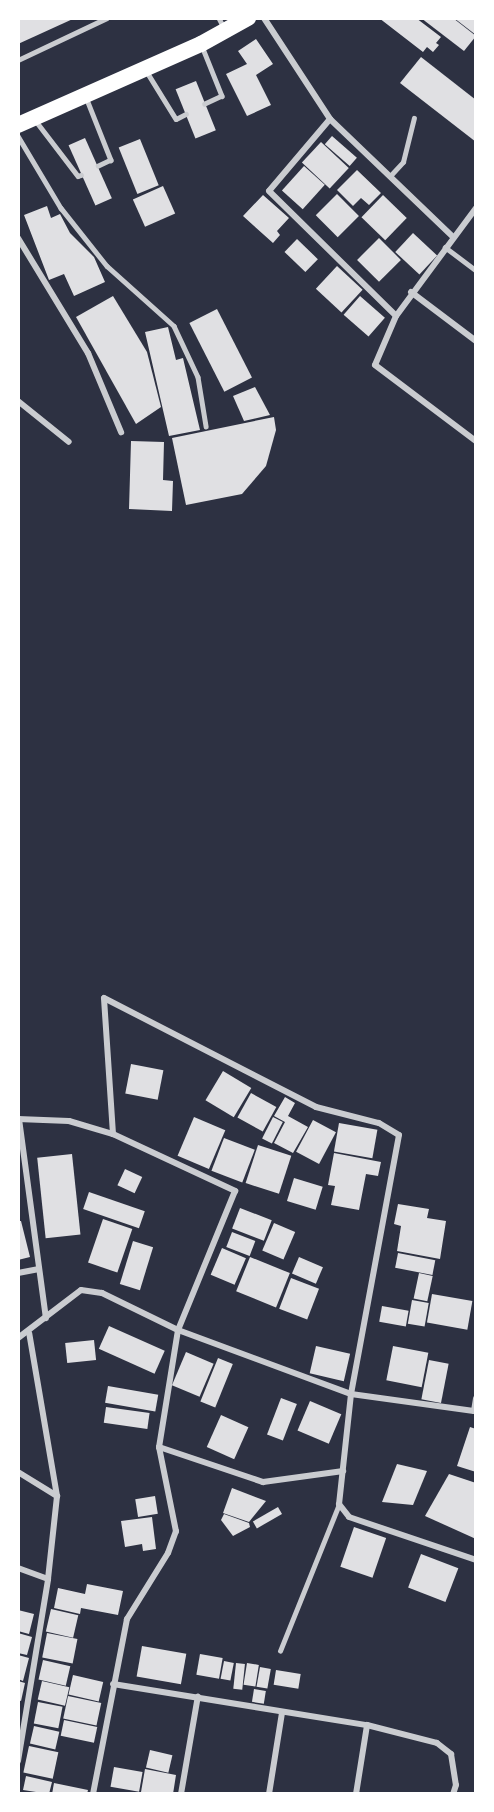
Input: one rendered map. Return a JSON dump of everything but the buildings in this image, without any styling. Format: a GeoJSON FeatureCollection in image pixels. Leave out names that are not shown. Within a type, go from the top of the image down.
{"type":"FeatureCollection","features":[{"type":"Feature","properties":{"kind":"highway"},"geometry":{"type":"LineString","coordinates":[[25,121],[201,44],[222,25],[248,18]]}},
{"type":"Feature","properties":{"kind":"street"},"geometry":{"type":"LineString","coordinates":[[264,18],[330,119],[453,237]]}},
{"type":"Feature","properties":{"kind":"street"},"geometry":{"type":"LineString","coordinates":[[330,119],[269,191],[396,316]]}},
{"type":"Feature","properties":{"kind":"street"},"geometry":{"type":"LineString","coordinates":[[476,208],[411,292],[396,316],[375,365],[476,441]]}},
{"type":"Feature","properties":{"kind":"street"},"geometry":{"type":"LineString","coordinates":[[18,238],[88,353],[121,432]]}},
{"type":"Feature","properties":{"kind":"street"},"geometry":{"type":"LineString","coordinates":[[411,292],[476,341]]}},
{"type":"Feature","properties":{"kind":"street"},"geometry":{"type":"LineString","coordinates":[[18,401],[69,442]]}},
{"type":"Feature","properties":{"kind":"street"},"geometry":{"type":"LineString","coordinates":[[113,1134],[104,998],[316,1107],[379,1123],[399,1136],[351,1394],[339,1504],[349,1517],[476,1560]]}},
{"type":"Feature","properties":{"kind":"street"},"geometry":{"type":"LineString","coordinates":[[46,1318],[19,1119],[69,1121],[113,1134],[235,1191],[178,1330],[159,1447],[175,1537],[127,1619],[93,1794]]}},
{"type":"Feature","properties":{"kind":"street"},"geometry":{"type":"LineString","coordinates":[[18,1273],[38,1269]]}},
{"type":"Feature","properties":{"kind":"street"},"geometry":{"type":"LineString","coordinates":[[18,1338],[29,1333],[81,1290],[102,1293],[178,1330],[351,1394],[474,1411],[476,1398]]}},
{"type":"Feature","properties":{"kind":"street"},"geometry":{"type":"LineString","coordinates":[[18,1761],[48,1579],[57,1496],[29,1333]]}},
{"type":"Feature","properties":{"kind":"street"},"geometry":{"type":"LineString","coordinates":[[159,1447],[263,1482],[343,1471]]}},
{"type":"Feature","properties":{"kind":"street"},"geometry":{"type":"LineString","coordinates":[[18,1472],[57,1496]]}},
{"type":"Feature","properties":{"kind":"street"},"geometry":{"type":"LineString","coordinates":[[18,1568],[48,1579]]}},
{"type":"Feature","properties":{"kind":"street"},"geometry":{"type":"LineString","coordinates":[[113,1684],[367,1725],[436,1743],[451,1754],[456,1785],[453,1794]]}},
{"type":"Feature","properties":{"kind":"street"},"geometry":{"type":"LineString","coordinates":[[181,1794],[198,1696]]}},
{"type":"Feature","properties":{"kind":"street"},"geometry":{"type":"LineString","coordinates":[[269,1794],[282,1713]]}},
{"type":"Feature","properties":{"kind":"street"},"geometry":{"type":"LineString","coordinates":[[356,1794],[367,1725]]}},
{"type":"Feature","properties":{"kind":"lane"},"geometry":{"type":"LineString","coordinates":[[18,60],[107,18]]}},
{"type":"Feature","properties":{"kind":"lane"},"geometry":{"type":"LineString","coordinates":[[201,44],[222,96],[205,104]]}},
{"type":"Feature","properties":{"kind":"lane"},"geometry":{"type":"LineString","coordinates":[[145,69],[176,119],[186,114]]}},
{"type":"Feature","properties":{"kind":"lane"},"geometry":{"type":"LineString","coordinates":[[85,95],[111,159],[98,166]]}},
{"type":"Feature","properties":{"kind":"lane"},"geometry":{"type":"LineString","coordinates":[[390,176],[403,162],[414,118]]}},
{"type":"Feature","properties":{"kind":"lane"},"geometry":{"type":"LineString","coordinates":[[25,121],[78,176],[81,175]]}},
{"type":"Feature","properties":{"kind":"lane"},"geometry":{"type":"LineString","coordinates":[[18,136],[61,208],[107,266],[174,326],[198,377],[206,426]]}},
{"type":"Feature","properties":{"kind":"lane"},"geometry":{"type":"LineString","coordinates":[[445,247],[476,270]]}},
{"type":"Feature","properties":{"kind":"lane"},"geometry":{"type":"LineString","coordinates":[[280,1651],[339,1504]]}}]}
